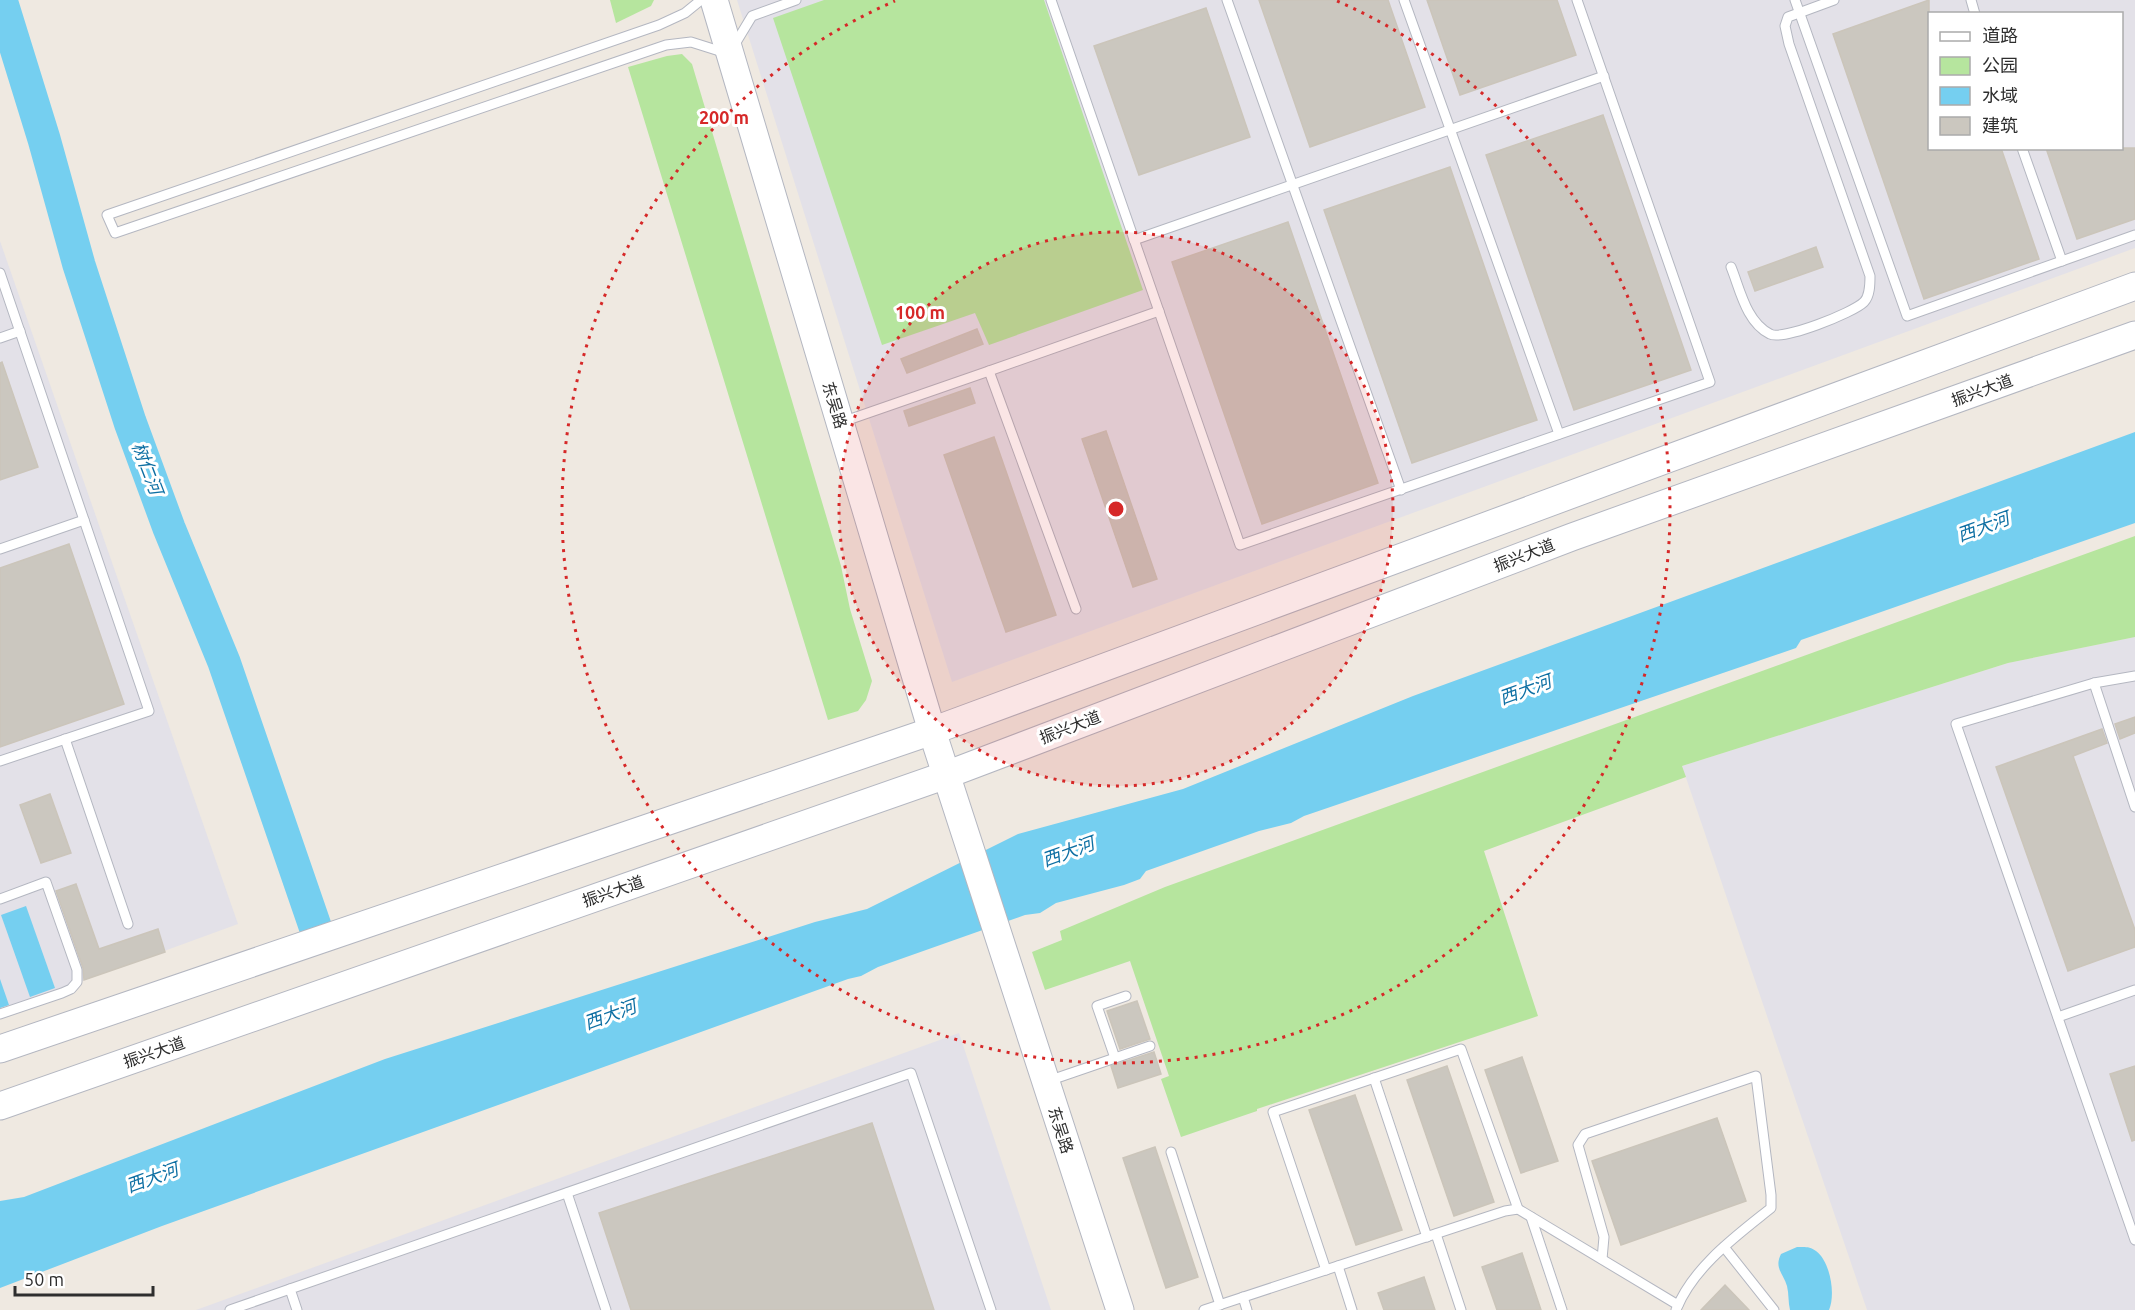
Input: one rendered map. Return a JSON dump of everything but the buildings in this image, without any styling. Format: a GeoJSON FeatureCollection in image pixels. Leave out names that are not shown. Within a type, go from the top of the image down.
{"type":"FeatureCollection","features":[{"type":"Feature","properties":{"kind":"main road","name":"东吴路"},"geometry":{"type":"LineString","coordinates":[[714,0],[932,731],[1120,1310]]}},
{"type":"Feature","properties":{"kind":"main road"},"geometry":{"type":"LineString","coordinates":[[0,1049],[932,731],[2135,286]]}},
{"type":"Feature","properties":{"kind":"main road","name":"振兴大道"},"geometry":{"type":"LineString","coordinates":[[0,1106],[946,774],[1572,537],[2135,335]]}},
{"type":"Feature","properties":{"kind":"lane"},"geometry":{"type":"LineString","coordinates":[[700,0],[685,13],[659,26],[107,215],[115,233],[666,45],[691,42],[729,54],[752,16],[796,0]]}},
{"type":"Feature","properties":{"kind":"lane"},"geometry":{"type":"LineString","coordinates":[[1051,0],[1240,545],[1710,382],[1577,0]]}},
{"type":"Feature","properties":{"kind":"lane"},"geometry":{"type":"LineString","coordinates":[[1227,0],[1401,489]]}},
{"type":"Feature","properties":{"kind":"lane"},"geometry":{"type":"LineString","coordinates":[[1404,0],[1559,434]]}},
{"type":"Feature","properties":{"kind":"lane"},"geometry":{"type":"LineString","coordinates":[[1795,0],[1907,316],[2135,235]]}},
{"type":"Feature","properties":{"kind":"lane"},"geometry":{"type":"LineString","coordinates":[[1731,267],[1747,309],[1754,320],[1771,335],[1785,336],[1846,314],[1866,301],[1870,289],[1870,276],[1789,44],[1785,26],[1788,17],[1834,0]]}},
{"type":"Feature","properties":{"kind":"lane"},"geometry":{"type":"LineString","coordinates":[[1134,240],[1604,76]]}},
{"type":"Feature","properties":{"kind":"lane"},"geometry":{"type":"LineString","coordinates":[[2023,150],[2062,261]]}},
{"type":"Feature","properties":{"kind":"lane"},"geometry":{"type":"LineString","coordinates":[[0,276],[149,711],[0,761]]}},
{"type":"Feature","properties":{"kind":"lane"},"geometry":{"type":"LineString","coordinates":[[840,423],[1159,311]]}},
{"type":"Feature","properties":{"kind":"lane"},"geometry":{"type":"LineString","coordinates":[[0,338],[20,331]]}},
{"type":"Feature","properties":{"kind":"lane"},"geometry":{"type":"LineString","coordinates":[[989,371],[1076,609]]}},
{"type":"Feature","properties":{"kind":"lane"},"geometry":{"type":"LineString","coordinates":[[0,549],[84,520]]}},
{"type":"Feature","properties":{"kind":"lane"},"geometry":{"type":"LineString","coordinates":[[2135,676],[2094,683],[1956,724],[2135,1240]]}},
{"type":"Feature","properties":{"kind":"lane"},"geometry":{"type":"LineString","coordinates":[[2094,683],[2135,807]]}},
{"type":"Feature","properties":{"kind":"lane"},"geometry":{"type":"LineString","coordinates":[[65,739],[128,924]]}},
{"type":"Feature","properties":{"kind":"lane"},"geometry":{"type":"LineString","coordinates":[[0,898],[46,882],[77,970],[77,982],[62,993],[0,1014]]}},
{"type":"Feature","properties":{"kind":"lane"},"geometry":{"type":"LineString","coordinates":[[2058,1017],[2135,990]]}},
{"type":"Feature","properties":{"kind":"lane"},"geometry":{"type":"LineString","coordinates":[[1115,1058],[1097,1006],[1126,996]]}},
{"type":"Feature","properties":{"kind":"lane"},"geometry":{"type":"LineString","coordinates":[[1046,1082],[1150,1046]]}},
{"type":"Feature","properties":{"kind":"lane"},"geometry":{"type":"LineString","coordinates":[[1326,1270],[1273,1112],[1461,1049],[1518,1209]]}},
{"type":"Feature","properties":{"kind":"lane"},"geometry":{"type":"LineString","coordinates":[[230,1310],[911,1073],[991,1310]]}},
{"type":"Feature","properties":{"kind":"lane"},"geometry":{"type":"LineString","coordinates":[[1204,1310],[1505,1211],[1518,1209],[1677,1307],[1695,1278],[1724,1247],[1771,1208],[1756,1076],[1585,1134],[1578,1144],[1604,1237],[1602,1259]]}},
{"type":"Feature","properties":{"kind":"lane"},"geometry":{"type":"LineString","coordinates":[[1374,1078],[1461,1310]]}},
{"type":"Feature","properties":{"kind":"lane"},"geometry":{"type":"LineString","coordinates":[[1171,1152],[1220,1305]]}},
{"type":"Feature","properties":{"kind":"lane"},"geometry":{"type":"LineString","coordinates":[[567,1193],[606,1310]]}},
{"type":"Feature","properties":{"kind":"lane"},"geometry":{"type":"LineString","coordinates":[[1531,1216],[1562,1310]]}},
{"type":"Feature","properties":{"kind":"lane"},"geometry":{"type":"LineString","coordinates":[[1724,1247],[1774,1310]]}},
{"type":"Feature","properties":{"kind":"lane"},"geometry":{"type":"LineString","coordinates":[[1338,1266],[1352,1310]]}},
{"type":"Feature","properties":{"kind":"lane"},"geometry":{"type":"LineString","coordinates":[[290,1289],[297,1310]]}},
{"type":"Feature","properties":{"kind":"lane"},"geometry":{"type":"LineString","coordinates":[[1243,1297],[1247,1310]]}},
{"type":"Feature","properties":{"kind":"shaded area"},"geometry":{"type":"Polygon","coordinates":[[[737,0],[2135,0],[2135,248],[952,682],[737,0]]]}},
{"type":"Feature","properties":{"kind":"shaded area"},"geometry":{"type":"Polygon","coordinates":[[[0,241],[238,924],[0,1011],[0,241]]]}},
{"type":"Feature","properties":{"kind":"shaded area"},"geometry":{"type":"Polygon","coordinates":[[[2135,637],[2135,1310],[1867,1310],[1682,766],[2008,663],[2135,637]]]}},
{"type":"Feature","properties":{"kind":"shaded area"},"geometry":{"type":"Polygon","coordinates":[[[959,1033],[1051,1310],[196,1310],[959,1033]]]}},
{"type":"Feature","properties":{"kind":"green space"},"geometry":{"type":"Polygon","coordinates":[[[610,0],[654,0],[651,6],[616,23],[610,0]]]}},
{"type":"Feature","properties":{"kind":"green space"},"geometry":{"type":"Polygon","coordinates":[[[824,0],[1044,0],[1143,290],[989,345],[975,313],[882,345],[773,18],[824,0]]]}},
{"type":"Feature","properties":{"kind":"green space"},"geometry":{"type":"Polygon","coordinates":[[[682,54],[692,64],[841,566],[850,609],[872,681],[866,700],[858,711],[828,720],[628,67],[682,54]]]}},
{"type":"Feature","properties":{"kind":"green space"},"geometry":{"type":"Polygon","coordinates":[[[2135,536],[2135,637],[2008,663],[1682,766],[1686,777],[1484,851],[1538,1016],[1257,1109],[1257,1111],[1181,1137],[1161,1079],[1169,1076],[1130,961],[1045,990],[1032,952],[1062,940],[1060,931],[1165,887],[2135,536]]]}},
{"type":"Feature","properties":{"kind":"water","name":"西大河"},"geometry":{"type":"Polygon","coordinates":[[[2135,432],[2135,523],[1801,640],[1796,648],[1146,871],[1140,879],[1124,885],[1056,903],[1040,913],[1025,915],[878,967],[861,976],[162,1226],[0,1288],[0,1201],[24,1197],[385,1059],[815,922],[867,909],[1018,834],[1183,789],[1413,696],[2135,432]]]}},
{"type":"Feature","properties":{"kind":"water"},"geometry":{"type":"Polygon","coordinates":[[[26,906],[55,988],[30,997],[1,915],[26,906]]]}},
{"type":"Feature","properties":{"kind":"water"},"geometry":{"type":"Polygon","coordinates":[[[0,979],[9,1005],[0,1008],[0,979]]]}},
{"type":"Feature","properties":{"kind":"water"},"geometry":{"type":"Polygon","coordinates":[[[1797,1247],[1814,1249],[1825,1262],[1832,1287],[1829,1310],[1790,1310],[1787,1286],[1778,1263],[1781,1254],[1797,1247]]]}},
{"type":"Feature","properties":{"kind":"waterway","name":"树仁河"},"geometry":{"type":"LineString","coordinates":[[1,0],[44,139],[79,265],[130,422],[169,528],[224,662],[316,929]]}}]}
